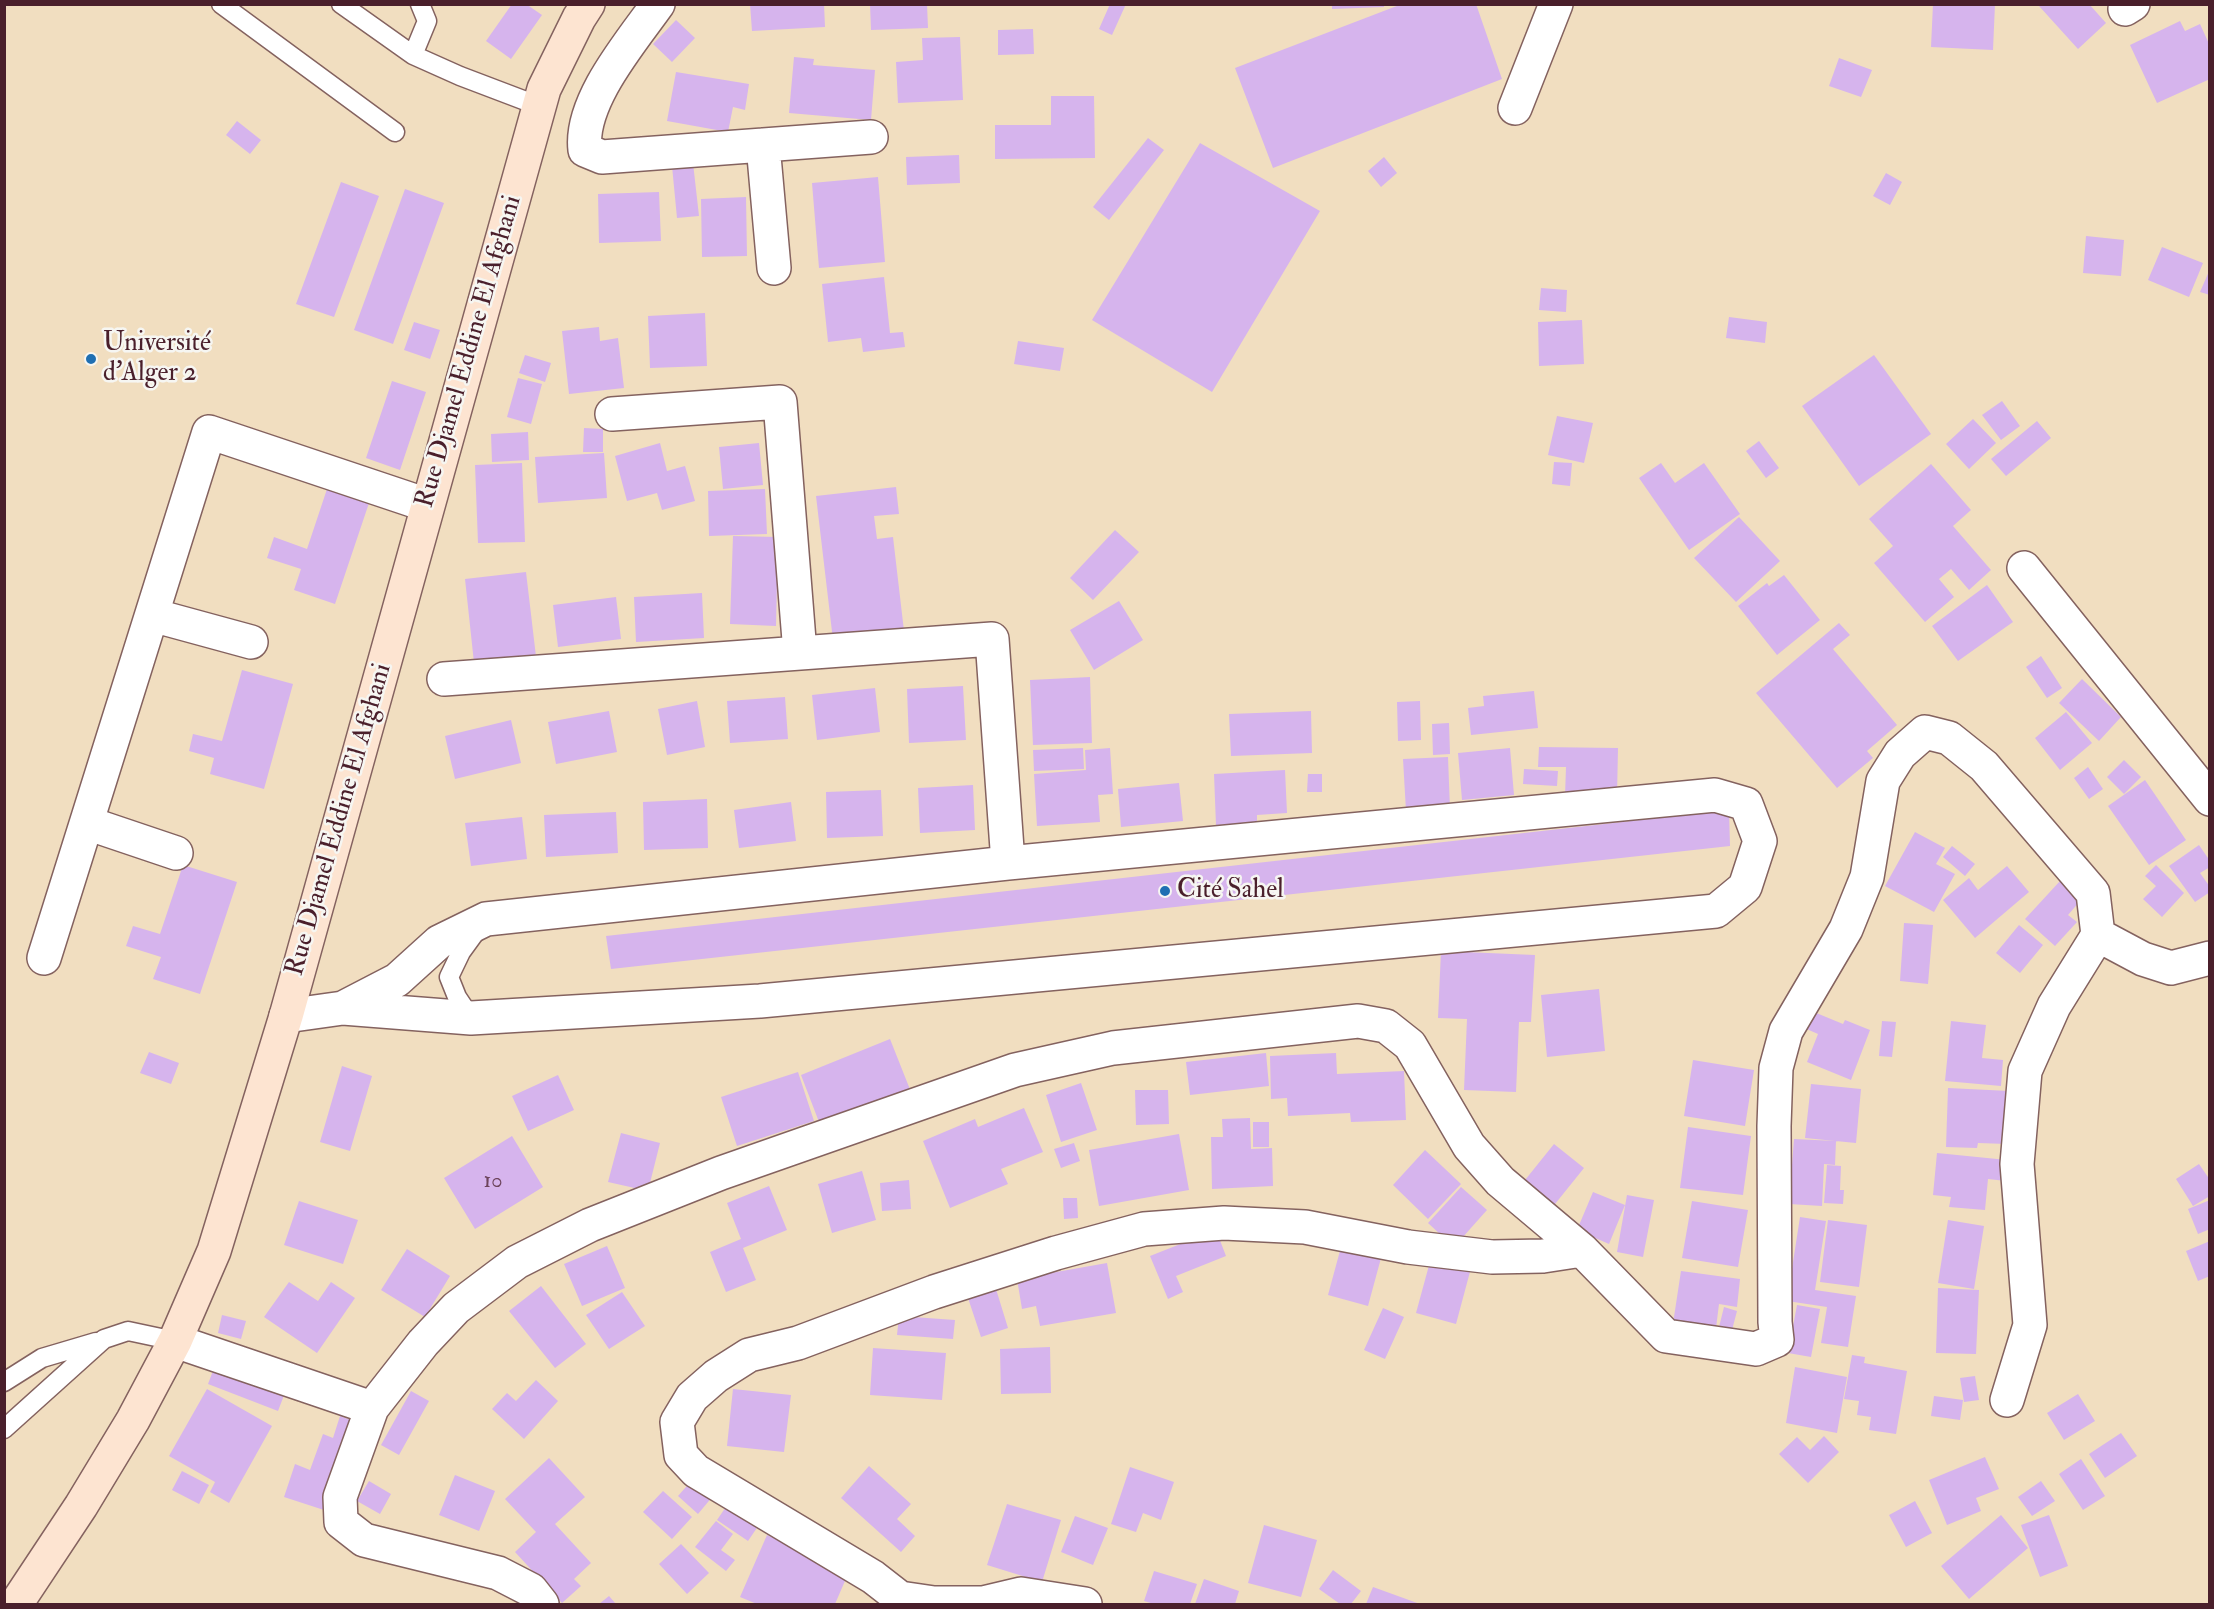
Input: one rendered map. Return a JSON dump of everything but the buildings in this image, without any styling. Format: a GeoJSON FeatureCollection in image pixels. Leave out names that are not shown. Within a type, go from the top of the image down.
{"type":"FeatureCollection","features":[{"type":"Feature","properties":{"kind":"main road","name":"Rue Djamel Eddine El Afghani"},"geometry":{"type":"LineString","coordinates":[[16,1605],[81,1506],[127,1430],[175,1341],[214,1251],[286,1016],[539,106],[549,78],[588,4]]}},
{"type":"Feature","properties":{"kind":"street"},"geometry":{"type":"LineString","coordinates":[[658,4],[596,94],[584,138],[585,150],[602,157],[871,137]]}},
{"type":"Feature","properties":{"kind":"street"},"geometry":{"type":"LineString","coordinates":[[1515,108],[1556,4]]}},
{"type":"Feature","properties":{"kind":"street"},"geometry":{"type":"LineString","coordinates":[[763,145],[774,268]]}},
{"type":"Feature","properties":{"kind":"street"},"geometry":{"type":"LineString","coordinates":[[612,414],[780,402],[800,653]]}},
{"type":"Feature","properties":{"kind":"street"},"geometry":{"type":"LineString","coordinates":[[44,958],[209,432],[427,505]]}},
{"type":"Feature","properties":{"kind":"street"},"geometry":{"type":"LineString","coordinates":[[2024,568],[2210,799]]}},
{"type":"Feature","properties":{"kind":"street"},"geometry":{"type":"LineString","coordinates":[[152,615],[250,642]]}},
{"type":"Feature","properties":{"kind":"street"},"geometry":{"type":"LineString","coordinates":[[444,679],[992,639],[1008,863]]}},
{"type":"Feature","properties":{"kind":"street"},"geometry":{"type":"LineString","coordinates":[[542,1605],[531,1590],[498,1573],[364,1540],[341,1522],[340,1497],[372,1408],[423,1343],[456,1308],[517,1262],[590,1225],[721,1173],[1015,1070],[1113,1048],[1358,1021],[1386,1026],[1410,1045],[1469,1146],[1492,1173],[1544,1220],[1582,1250],[1666,1336],[1756,1349],[1777,1340],[1774,1137],[1776,1068],[1786,1030],[1846,928],[1867,878],[1883,781],[1900,754],[1925,732],[1949,738],[1984,766],[2093,893],[2098,935],[2054,1006],[2025,1071],[2017,1164],[2030,1325],[2007,1400]]}},
{"type":"Feature","properties":{"kind":"street"},"geometry":{"type":"LineString","coordinates":[[286,1016],[343,1008],[471,1018],[760,1001],[1716,911],[1745,887],[1760,841],[1746,804],[1715,795],[1008,863],[486,919],[439,942],[397,980],[343,1008]]}},
{"type":"Feature","properties":{"kind":"street"},"geometry":{"type":"LineString","coordinates":[[87,823],[176,853]]}},
{"type":"Feature","properties":{"kind":"street"},"geometry":{"type":"LineString","coordinates":[[2098,935],[2143,959],[2171,968],[2210,958]]}},
{"type":"Feature","properties":{"kind":"street"},"geometry":{"type":"LineString","coordinates":[[1085,1605],[1021,1594],[983,1603],[934,1603],[900,1598],[873,1577],[696,1471],[681,1455],[677,1422],[692,1397],[716,1376],[749,1355],[798,1343],[934,1292],[1056,1252],[1144,1229],[1224,1222],[1305,1227],[1408,1247],[1492,1257],[1543,1256],[1582,1250]]}},
{"type":"Feature","properties":{"kind":"street"},"geometry":{"type":"LineString","coordinates":[[175,1341],[372,1408]]}},
{"type":"Feature","properties":{"kind":"lane"},"geometry":{"type":"LineString","coordinates":[[221,4],[395,132]]}},
{"type":"Feature","properties":{"kind":"lane"},"geometry":{"type":"LineString","coordinates":[[341,4],[413,55],[460,76],[539,106]]}},
{"type":"Feature","properties":{"kind":"lane"},"geometry":{"type":"LineString","coordinates":[[413,55],[427,21],[420,4]]}},
{"type":"Feature","properties":{"kind":"lane"},"geometry":{"type":"LineString","coordinates":[[471,1018],[457,997],[449,977],[461,952],[486,919]]}},
{"type":"Feature","properties":{"kind":"lane"},"geometry":{"type":"LineString","coordinates":[[4,1382],[42,1358],[128,1331],[175,1341]]}},
{"type":"Feature","properties":{"kind":"lane"},"geometry":{"type":"LineString","coordinates":[[4,1429],[104,1340]]}},
{"type":"Feature","properties":{"kind":"place","name":"Université d'Alger 2"},"geometry":{"type":"Point","coordinates":[91,359]}},
{"type":"Feature","properties":{"kind":"place","name":"Cité Sahel"},"geometry":{"type":"Point","coordinates":[1165,891]}}]}
